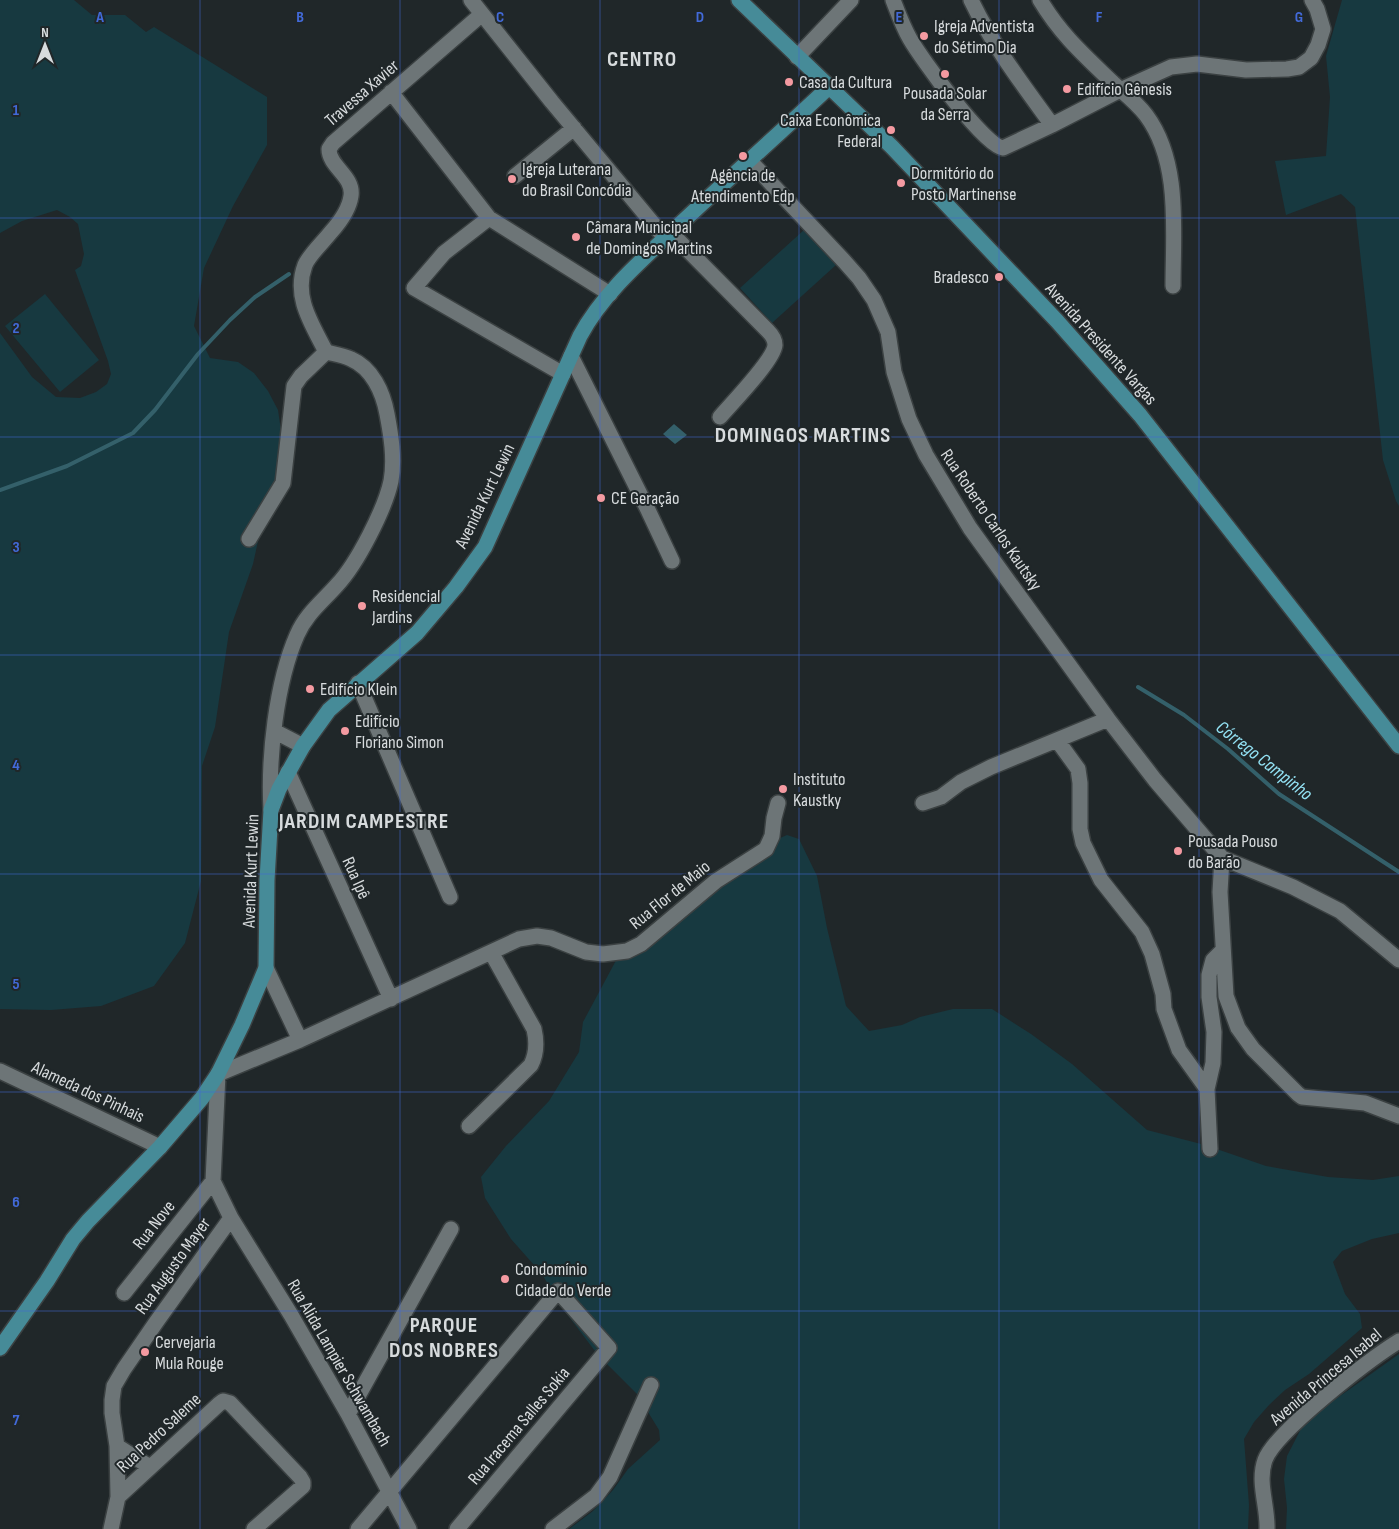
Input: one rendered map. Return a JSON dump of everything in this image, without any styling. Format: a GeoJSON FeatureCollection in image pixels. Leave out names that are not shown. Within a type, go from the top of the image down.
{"type":"FeatureCollection","features":[{"type":"Feature","properties":{"kind":"main road","name":"Avenida Presidente Vargas"},"geometry":{"type":"LineString","coordinates":[[739,0],[892,147],[1057,321],[1140,415],[1399,746]]}},
{"type":"Feature","properties":{"kind":"main road","name":"Avenida Kurt Lewin"},"geometry":{"type":"LineString","coordinates":[[0,1348],[48,1281],[73,1239],[88,1220],[160,1147],[202,1098],[218,1074],[242,1025],[266,968],[267,880],[271,810],[288,772],[303,746],[329,710],[417,633],[456,587],[485,547],[585,326],[610,294],[668,236],[829,87]]}},
{"type":"Feature","properties":{"kind":"street"},"geometry":{"type":"LineString","coordinates":[[471,0],[574,128],[668,236],[768,331],[774,341],[775,347],[767,362],[720,417]]}},
{"type":"Feature","properties":{"kind":"street"},"geometry":{"type":"LineString","coordinates":[[797,57],[851,0]]}},
{"type":"Feature","properties":{"kind":"street"},"geometry":{"type":"LineString","coordinates":[[892,0],[910,39],[935,75],[983,135],[998,147],[1008,146],[1120,90],[1171,67],[1184,65],[1214,66],[1246,70],[1299,67],[1311,58],[1323,29],[1312,0]]}},
{"type":"Feature","properties":{"kind":"street"},"geometry":{"type":"LineString","coordinates":[[971,0],[1003,57],[1052,125]]}},
{"type":"Feature","properties":{"kind":"street"},"geometry":{"type":"LineString","coordinates":[[1040,0],[1056,26],[1069,41],[1145,114],[1156,132],[1173,195],[1173,286]]}},
{"type":"Feature","properties":{"kind":"street","name":"Travessa Xavier"},"geometry":{"type":"LineString","coordinates":[[326,352],[307,314],[300,288],[306,264],[337,226],[346,212],[350,200],[351,187],[332,160],[329,149],[391,92],[482,14]]}},
{"type":"Feature","properties":{"kind":"street"},"geometry":{"type":"LineString","coordinates":[[391,92],[489,218],[610,294]]}},
{"type":"Feature","properties":{"kind":"street"},"geometry":{"type":"LineString","coordinates":[[515,176],[574,128]]}},
{"type":"Feature","properties":{"kind":"street","name":"Rua Roberto Carlos Kautsky"},"geometry":{"type":"LineString","coordinates":[[750,161],[844,261],[859,278],[874,300],[888,332],[894,372],[909,419],[926,455],[970,528],[1108,719],[1155,780],[1222,858]]}},
{"type":"Feature","properties":{"kind":"street"},"geometry":{"type":"LineString","coordinates":[[489,218],[444,253],[414,288],[563,374]]}},
{"type":"Feature","properties":{"kind":"street"},"geometry":{"type":"LineString","coordinates":[[249,539],[283,483],[294,386],[301,376],[326,352],[350,358],[364,366],[384,400],[392,447],[391,480],[379,513],[354,563],[338,584],[307,616],[288,658],[274,731],[269,784],[271,810]]}},
{"type":"Feature","properties":{"kind":"street"},"geometry":{"type":"LineString","coordinates":[[571,356],[672,561]]}},
{"type":"Feature","properties":{"kind":"street"},"geometry":{"type":"LineString","coordinates":[[358,683],[450,897]]}},
{"type":"Feature","properties":{"kind":"street"},"geometry":{"type":"LineString","coordinates":[[923,803],[941,797],[961,782],[991,767],[1108,719]]}},
{"type":"Feature","properties":{"kind":"street"},"geometry":{"type":"LineString","coordinates":[[274,731],[303,746]]}},
{"type":"Feature","properties":{"kind":"street"},"geometry":{"type":"LineString","coordinates":[[1057,740],[1078,769],[1080,783],[1080,829],[1083,843],[1100,880],[1142,932],[1152,954],[1163,994],[1164,1009],[1179,1050],[1207,1089]]}},
{"type":"Feature","properties":{"kind":"street","name":"Rua Ipê"},"geometry":{"type":"LineString","coordinates":[[288,772],[390,999]]}},
{"type":"Feature","properties":{"kind":"street","name":"Rua Flor de Maio"},"geometry":{"type":"LineString","coordinates":[[218,1074],[300,1040],[519,939],[537,936],[552,938],[586,952],[603,954],[627,951],[641,944],[716,881],[766,849],[772,836],[778,803]]}},
{"type":"Feature","properties":{"kind":"street"},"geometry":{"type":"LineString","coordinates":[[1399,960],[1340,911],[1293,887],[1222,858],[1220,892],[1226,996],[1238,1028],[1253,1049],[1298,1094],[1365,1103],[1399,1116]]}},
{"type":"Feature","properties":{"kind":"street"},"geometry":{"type":"LineString","coordinates":[[1210,1148],[1207,1089],[1213,1062],[1214,1032],[1209,996],[1209,975],[1213,960],[1223,950]]}},
{"type":"Feature","properties":{"kind":"street"},"geometry":{"type":"LineString","coordinates":[[469,1126],[531,1065],[536,1056],[534,1029],[491,952]]}},
{"type":"Feature","properties":{"kind":"street"},"geometry":{"type":"LineString","coordinates":[[266,968],[300,1040]]}},
{"type":"Feature","properties":{"kind":"street","name":"Alameda dos Pinhais"},"geometry":{"type":"LineString","coordinates":[[0,1071],[160,1147]]}},
{"type":"Feature","properties":{"kind":"street","name":"Rua Augusto Mayer"},"geometry":{"type":"LineString","coordinates":[[111,1529],[118,1497],[117,1446],[112,1413],[114,1386],[135,1353],[231,1218],[213,1181],[218,1074]]}},
{"type":"Feature","properties":{"kind":"street","name":"Rua Nove"},"geometry":{"type":"LineString","coordinates":[[124,1293],[213,1181]]}},
{"type":"Feature","properties":{"kind":"street","name":"Rua Alida Lampier Schwambach"},"geometry":{"type":"LineString","coordinates":[[231,1218],[291,1315],[348,1414],[409,1529]]}},
{"type":"Feature","properties":{"kind":"street"},"geometry":{"type":"LineString","coordinates":[[348,1414],[451,1229]]}},
{"type":"Feature","properties":{"kind":"street","name":"Rua Iracema Salles Sokia"},"geometry":{"type":"LineString","coordinates":[[390,1492],[558,1291],[610,1348],[456,1529]]}},
{"type":"Feature","properties":{"kind":"street","name":"Avenida Princesa Isabel"},"geometry":{"type":"LineString","coordinates":[[1267,1529],[1262,1472],[1265,1459],[1300,1418],[1380,1352],[1399,1340]]}},
{"type":"Feature","properties":{"kind":"street"},"geometry":{"type":"LineString","coordinates":[[553,1529],[596,1496],[610,1478],[651,1385]]}},
{"type":"Feature","properties":{"kind":"street","name":"Rua Pedro Saleme"},"geometry":{"type":"LineString","coordinates":[[118,1497],[224,1401],[230,1403],[303,1482],[303,1486],[254,1529]]}},
{"type":"Feature","properties":{"kind":"street"},"geometry":{"type":"LineString","coordinates":[[117,1446],[150,1467]]}},
{"type":"Feature","properties":{"kind":"street"},"geometry":{"type":"LineString","coordinates":[[358,1529],[390,1492]]}},
{"type":"Feature","properties":{"kind":"shaded area"},"geometry":{"type":"Polygon","coordinates":[[[0,0],[74,0],[92,15],[125,15],[146,32],[154,27],[267,97],[267,145],[233,206],[204,268],[194,326],[210,358],[238,362],[254,373],[268,391],[278,410],[285,458],[260,532],[253,564],[229,632],[215,727],[202,766],[201,881],[185,943],[154,986],[101,1006],[51,1010],[0,1009],[0,333],[32,377],[56,397],[80,398],[96,392],[107,384],[111,374],[75,270],[81,266],[84,254],[78,224],[57,210],[22,221],[0,233],[0,0]]]}},
{"type":"Feature","properties":{"kind":"shaded area"},"geometry":{"type":"Polygon","coordinates":[[[1342,0],[1399,0],[1399,506],[1383,460],[1355,207],[1341,194],[1286,215],[1275,161],[1326,156],[1330,97],[1326,56],[1342,0]]]}},
{"type":"Feature","properties":{"kind":"shaded area"},"geometry":{"type":"Polygon","coordinates":[[[804,230],[836,265],[772,323],[740,288],[804,230]]]}},
{"type":"Feature","properties":{"kind":"shaded area"},"geometry":{"type":"Polygon","coordinates":[[[45,294],[99,360],[60,392],[5,326],[45,294]]]}},
{"type":"Feature","properties":{"kind":"shaded area"},"geometry":{"type":"Polygon","coordinates":[[[674,424],[687,435],[675,444],[663,434],[674,424]]]}},
{"type":"Feature","properties":{"kind":"shaded area"},"geometry":{"type":"Polygon","coordinates":[[[787,835],[799,839],[817,876],[827,928],[846,1006],[869,1031],[902,1025],[920,1017],[953,1009],[992,1009],[1072,1064],[1147,1130],[1205,1145],[1266,1166],[1328,1177],[1373,1180],[1399,1176],[1399,1233],[1372,1239],[1342,1251],[1333,1262],[1345,1294],[1360,1314],[1362,1328],[1309,1374],[1285,1390],[1269,1405],[1254,1422],[1244,1439],[1249,1505],[1248,1529],[569,1529],[593,1511],[613,1490],[628,1469],[660,1440],[659,1430],[637,1394],[598,1355],[560,1305],[542,1274],[511,1239],[485,1198],[481,1177],[506,1146],[549,1101],[579,1052],[583,1022],[620,953],[737,857],[787,835]]]}},
{"type":"Feature","properties":{"kind":"shaded area"},"geometry":{"type":"Polygon","coordinates":[[[1399,1354],[1399,1529],[1286,1529],[1287,1508],[1284,1479],[1287,1456],[1305,1421],[1399,1354]]]}},
{"type":"Feature","properties":{"kind":"waterway"},"geometry":{"type":"LineString","coordinates":[[0,490],[67,466],[133,433],[155,410],[198,354],[230,320],[255,297],[289,274]]}},
{"type":"Feature","properties":{"kind":"waterway","name":"Córrego Campinho"},"geometry":{"type":"LineString","coordinates":[[1138,687],[1184,715],[1228,749],[1279,794],[1399,872]]}},
{"type":"Feature","properties":{"kind":"place","name":"Igreja Adventista do Sétimo Dia"},"geometry":{"type":"Point","coordinates":[924,36]}},
{"type":"Feature","properties":{"kind":"place","name":"Pousada Solar da Serra"},"geometry":{"type":"Point","coordinates":[945,74]}},
{"type":"Feature","properties":{"kind":"place","name":"Casa da Cultura"},"geometry":{"type":"Point","coordinates":[789,82]}},
{"type":"Feature","properties":{"kind":"place","name":"Edifício Gênesis"},"geometry":{"type":"Point","coordinates":[1067,89]}},
{"type":"Feature","properties":{"kind":"place","name":"Caixa Econômica Federal"},"geometry":{"type":"Point","coordinates":[891,130]}},
{"type":"Feature","properties":{"kind":"place","name":"Agência de Atendimento Edp"},"geometry":{"type":"Point","coordinates":[743,156]}},
{"type":"Feature","properties":{"kind":"place","name":"Igreja Luterana do Brasil Concódia"},"geometry":{"type":"Point","coordinates":[512,179]}},
{"type":"Feature","properties":{"kind":"place","name":"Dormitório do Posto Martinense"},"geometry":{"type":"Point","coordinates":[901,183]}},
{"type":"Feature","properties":{"kind":"place","name":"Câmara Municipal de Domingos Martins"},"geometry":{"type":"Point","coordinates":[576,237]}},
{"type":"Feature","properties":{"kind":"place","name":"Bradesco"},"geometry":{"type":"Point","coordinates":[999,277]}},
{"type":"Feature","properties":{"kind":"place","name":"CE Geração"},"geometry":{"type":"Point","coordinates":[601,498]}},
{"type":"Feature","properties":{"kind":"place","name":"Residencial Jardins"},"geometry":{"type":"Point","coordinates":[362,606]}},
{"type":"Feature","properties":{"kind":"place","name":"Edifício Klein"},"geometry":{"type":"Point","coordinates":[310,689]}},
{"type":"Feature","properties":{"kind":"place","name":"Edifício Floriano Simon"},"geometry":{"type":"Point","coordinates":[345,731]}},
{"type":"Feature","properties":{"kind":"place","name":"Instituto Kaustky"},"geometry":{"type":"Point","coordinates":[783,789]}},
{"type":"Feature","properties":{"kind":"place","name":"Pousada Pouso do Barão"},"geometry":{"type":"Point","coordinates":[1178,851]}},
{"type":"Feature","properties":{"kind":"place","name":"Condomínio Cidade do Verde"},"geometry":{"type":"Point","coordinates":[505,1279]}},
{"type":"Feature","properties":{"kind":"place","name":"Cervejaria Mula Rouge"},"geometry":{"type":"Point","coordinates":[145,1352]}},
{"type":"Feature","properties":{"kind":"district","name":"CENTRO"},"geometry":{"type":"Point","coordinates":[642,59]}},
{"type":"Feature","properties":{"kind":"district","name":"DOMINGOS MARTINS"},"geometry":{"type":"Point","coordinates":[803,435]}},
{"type":"Feature","properties":{"kind":"district","name":"JARDIM CAMPESTRE"},"geometry":{"type":"Point","coordinates":[364,821]}},
{"type":"Feature","properties":{"kind":"district","name":"PARQUE DOS NOBRES"},"geometry":{"type":"Point","coordinates":[444,1338]}}]}
